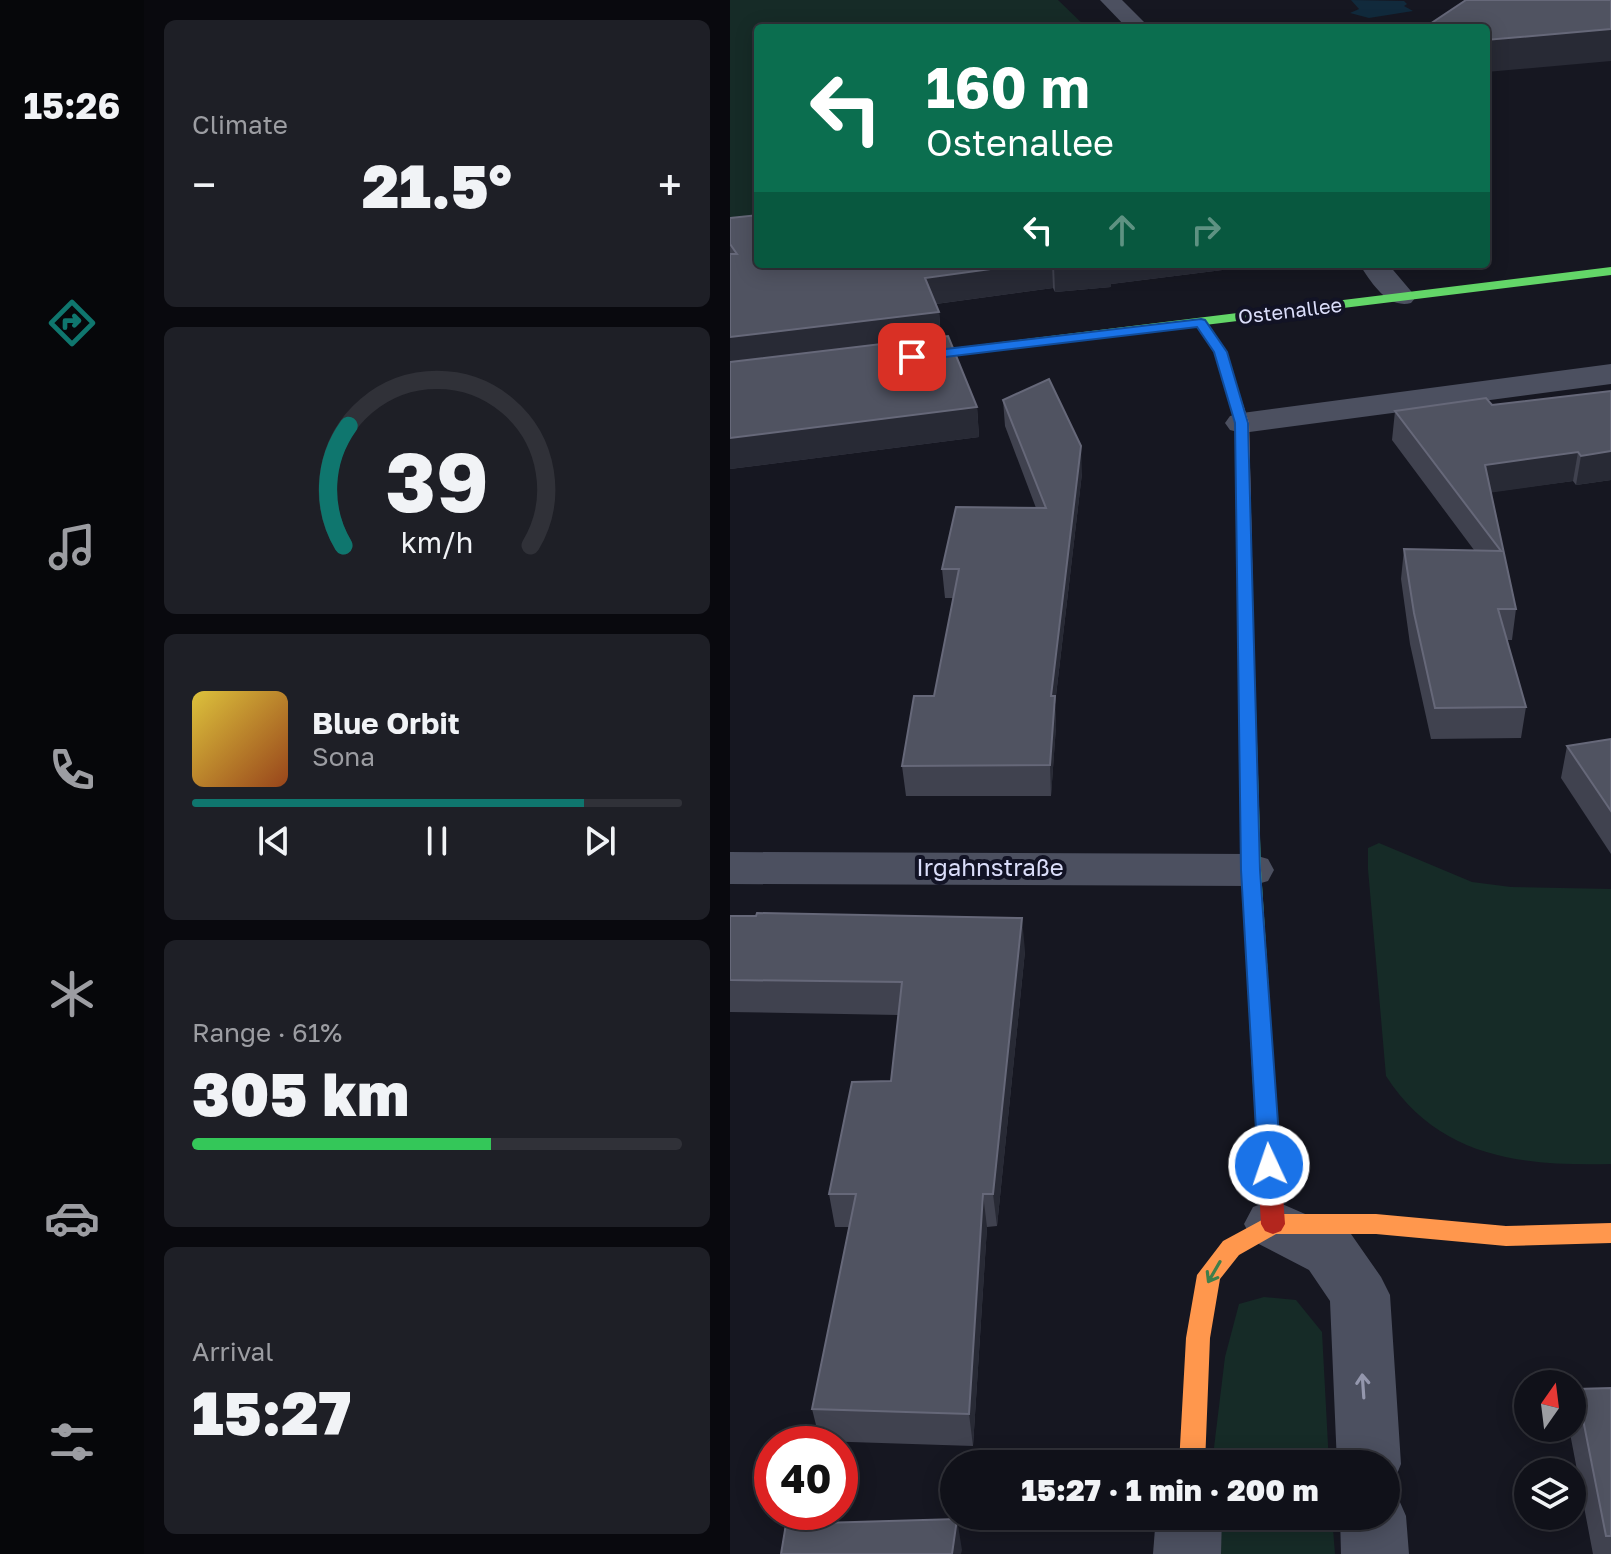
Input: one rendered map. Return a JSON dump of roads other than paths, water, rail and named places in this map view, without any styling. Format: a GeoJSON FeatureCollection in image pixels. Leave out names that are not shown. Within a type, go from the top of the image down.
{"type":"FeatureCollection","features":[{"type":"Feature","properties":{"kind":"street"},"geometry":{"type":"LineString","coordinates":[[1110,0],[1135,24]]}},
{"type":"Feature","properties":{"kind":"street"},"geometry":{"type":"LineString","coordinates":[[1376,268],[1401,297]]}},
{"type":"Feature","properties":{"kind":"street","name":"Ostenallee"},"geometry":{"type":"LineString","coordinates":[[878,361],[1611,271]]}},
{"type":"Feature","properties":{"kind":"street"},"geometry":{"type":"LineString","coordinates":[[1201,323],[1220,352],[1242,423],[1251,870],[1273,1224]]}},
{"type":"Feature","properties":{"kind":"street"},"geometry":{"type":"LineString","coordinates":[[1242,423],[1611,374]]}},
{"type":"Feature","properties":{"kind":"street","name":"Irgahnstraße"},"geometry":{"type":"LineString","coordinates":[[730,868],[1251,870]]}},
{"type":"Feature","properties":{"kind":"street"},"geometry":{"type":"LineString","coordinates":[[1273,1224],[1330,1252],[1360,1295],[1368,1450]]}},
{"type":"Feature","properties":{"kind":"street"},"geometry":{"type":"LineString","coordinates":[[1193,1450],[1198,1338],[1209,1275],[1231,1248],[1273,1224],[1376,1224],[1506,1236],[1611,1233]]}},
{"type":"Feature","properties":{"kind":"street"},"geometry":{"type":"LineString","coordinates":[[1187,1554],[1188,1530]]}},
{"type":"Feature","properties":{"kind":"street"},"geometry":{"type":"LineString","coordinates":[[1374,1530],[1375,1554]]}},
{"type":"Feature","properties":{"kind":"water"},"geometry":{"type":"Polygon","coordinates":[[[1351,0],[1404,1],[1407,4],[1404,6],[1413,11],[1369,18],[1350,13],[1359,9],[1351,0]]]}}]}
